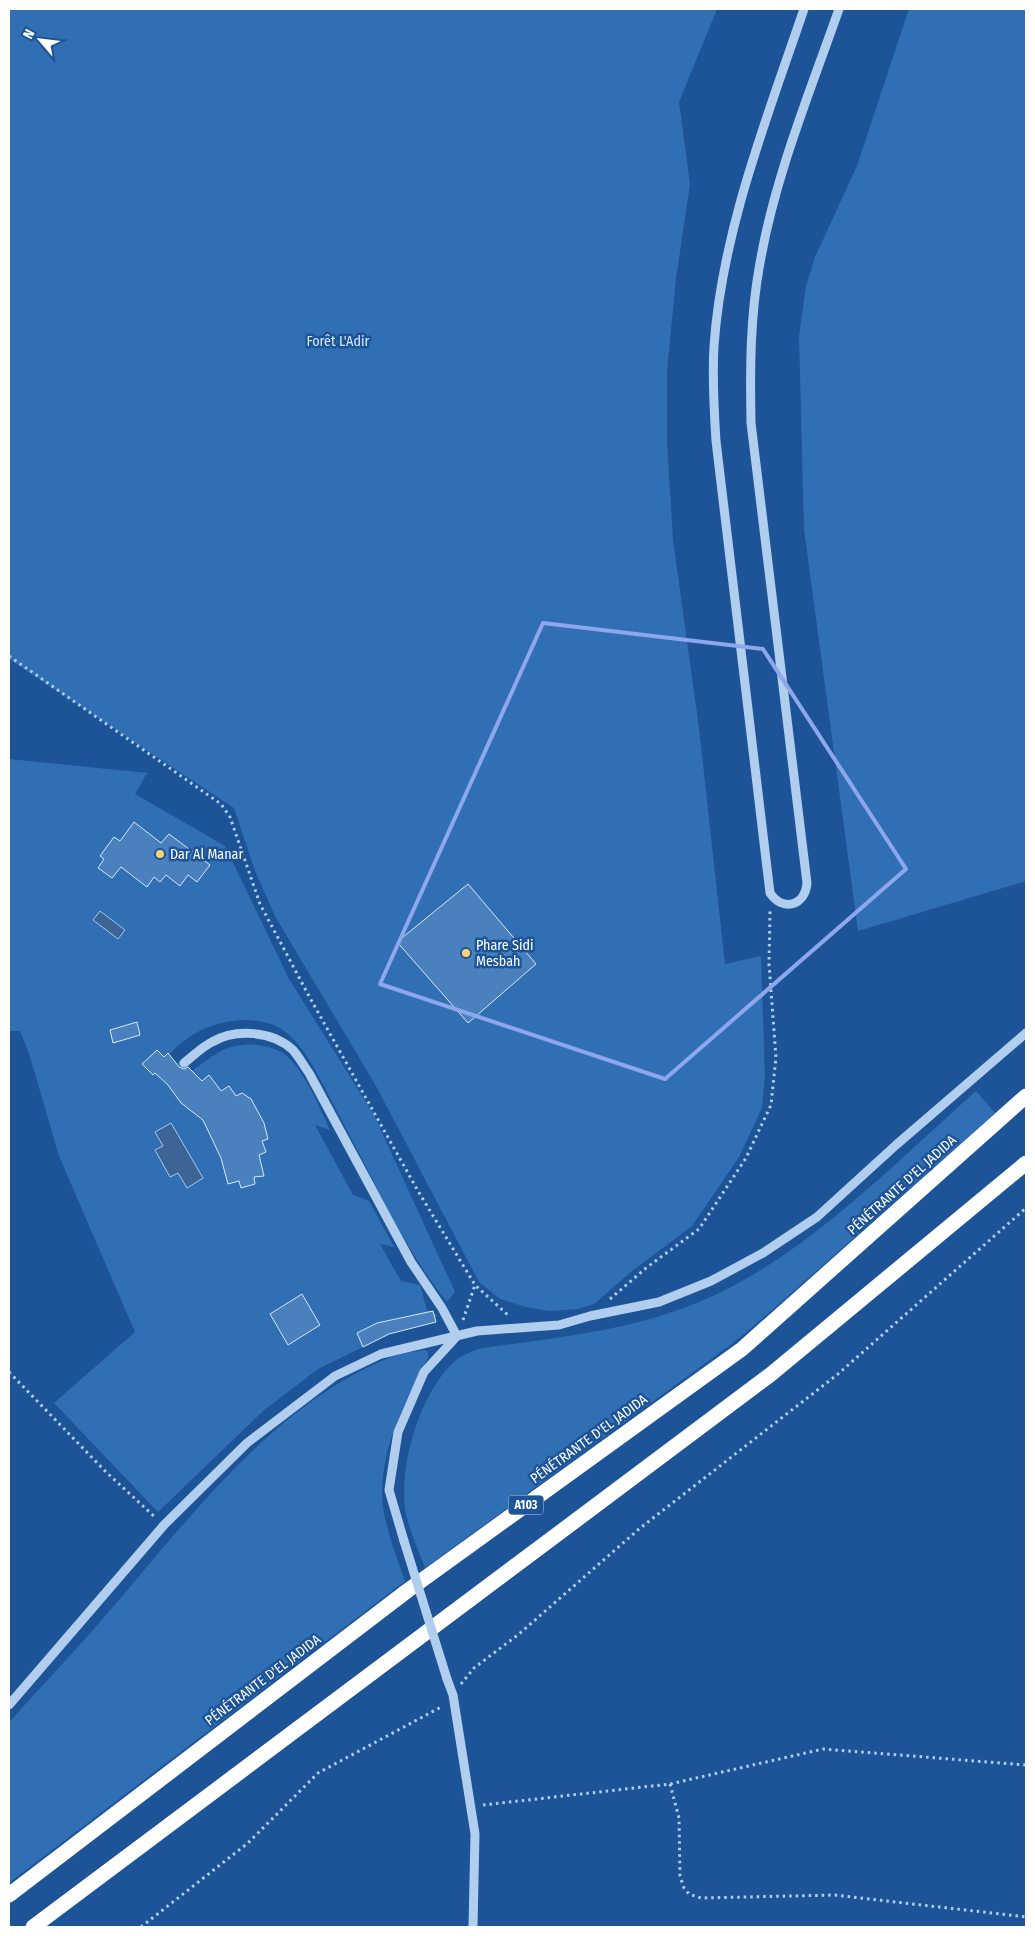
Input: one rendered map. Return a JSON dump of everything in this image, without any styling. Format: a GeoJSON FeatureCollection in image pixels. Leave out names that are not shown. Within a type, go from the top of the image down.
{"type":"FeatureCollection","features":[{"type":"Feature","properties":{"kind":"highway","name":"PÉNÉTRANTE D'EL JADIDA"},"geometry":{"type":"LineString","coordinates":[[9,1895],[406,1591],[742,1349],[1026,1096]]}},
{"type":"Feature","properties":{"kind":"highway"},"geometry":{"type":"LineString","coordinates":[[33,1927],[770,1375],[1026,1162]]}},
{"type":"Feature","properties":{"kind":"street"},"geometry":{"type":"LineString","coordinates":[[804,9],[756,151],[740,209],[720,298],[714,355],[716,441],[770,893],[775,900],[784,905],[793,904],[801,900],[806,892],[807,883],[751,422],[752,316],[760,262],[771,210],[839,9]]}},
{"type":"Feature","properties":{"kind":"street"},"geometry":{"type":"LineString","coordinates":[[184,1063],[213,1041],[231,1035],[250,1033],[268,1036],[294,1051],[309,1073],[411,1262],[442,1308],[457,1336]]}},
{"type":"Feature","properties":{"kind":"street"},"geometry":{"type":"LineString","coordinates":[[9,1704],[164,1525],[247,1443],[335,1376],[381,1354],[477,1331],[559,1325],[590,1316],[659,1302],[711,1281],[763,1253],[817,1217],[896,1145],[1026,1033]]}},
{"type":"Feature","properties":{"kind":"street"},"geometry":{"type":"LineString","coordinates":[[457,1336],[424,1372],[398,1432],[389,1490],[453,1695],[470,1806],[476,1860],[473,1927]]}},
{"type":"Feature","properties":{"kind":"path"},"geometry":{"type":"LineString","coordinates":[[9,656],[221,804],[230,817],[260,904],[418,1191],[475,1286],[522,1328]]}},
{"type":"Feature","properties":{"kind":"path"},"geometry":{"type":"LineString","coordinates":[[590,1316],[646,1268],[699,1229],[746,1158],[771,1105],[776,1057],[769,964],[770,893]]}},
{"type":"Feature","properties":{"kind":"path"},"geometry":{"type":"LineString","coordinates":[[141,1927],[248,1843],[318,1773],[387,1734],[442,1707],[474,1668],[519,1634],[639,1529],[838,1374],[1026,1208]]}},
{"type":"Feature","properties":{"kind":"path"},"geometry":{"type":"LineString","coordinates":[[457,1336],[475,1286]]}},
{"type":"Feature","properties":{"kind":"path"},"geometry":{"type":"LineString","coordinates":[[9,1372],[106,1472],[164,1525]]}},
{"type":"Feature","properties":{"kind":"path"},"geometry":{"type":"LineString","coordinates":[[470,1806],[670,1784],[823,1749],[1026,1765]]}},
{"type":"Feature","properties":{"kind":"path"},"geometry":{"type":"LineString","coordinates":[[670,1784],[679,1818],[680,1876],[684,1888],[689,1894],[701,1898],[835,1896],[1026,1918]]}},
{"type":"Feature","properties":{"kind":"highlighted area"},"geometry":{"type":"Polygon","coordinates":[[[543,623],[763,649],[906,869],[665,1079],[380,984],[543,623]]]}},
{"type":"Feature","properties":{"kind":"green space","name":"Forêt L'Adir"},"geometry":{"type":"Polygon","coordinates":[[[9,9],[717,9],[679,102],[690,184],[676,279],[667,371],[667,442],[673,540],[699,728],[725,964],[761,956],[765,1076],[762,1108],[739,1157],[692,1226],[632,1271],[594,1304],[578,1309],[549,1311],[526,1307],[500,1299],[479,1282],[376,1086],[275,916],[255,871],[234,808],[9,659],[9,9]]]}},
{"type":"Feature","properties":{"kind":"green space"},"geometry":{"type":"Polygon","coordinates":[[[909,9],[1026,9],[1026,881],[858,931],[804,529],[799,336],[806,286],[815,257],[857,166],[909,9]]]}},
{"type":"Feature","properties":{"kind":"green space"},"geometry":{"type":"Polygon","coordinates":[[[9,759],[147,773],[135,794],[225,846],[289,979],[374,1115],[455,1292],[447,1302],[416,1258],[389,1211],[315,1069],[292,1037],[273,1025],[251,1020],[240,1020],[216,1024],[185,1040],[169,1054],[177,1063],[181,1060],[192,1071],[217,1053],[238,1046],[266,1046],[283,1053],[290,1059],[307,1084],[322,1112],[330,1130],[315,1125],[353,1195],[369,1201],[394,1247],[380,1244],[401,1281],[420,1285],[427,1310],[437,1315],[430,1323],[419,1326],[416,1314],[377,1323],[357,1333],[363,1347],[318,1369],[263,1411],[158,1512],[54,1403],[135,1332],[59,1156],[29,1053],[20,1031],[9,1031],[9,759]]]}},
{"type":"Feature","properties":{"kind":"green space"},"geometry":{"type":"Polygon","coordinates":[[[976,1091],[995,1113],[771,1311],[733,1343],[425,1568],[406,1514],[404,1495],[405,1475],[415,1430],[423,1409],[444,1372],[457,1359],[478,1349],[603,1330],[651,1319],[717,1294],[758,1272],[797,1246],[872,1185],[976,1091]]]}},
{"type":"Feature","properties":{"kind":"green space"},"geometry":{"type":"Polygon","coordinates":[[[425,1350],[428,1352],[428,1358],[402,1411],[388,1448],[382,1487],[383,1507],[387,1526],[405,1581],[9,1883],[9,1723],[89,1635],[197,1509],[231,1472],[268,1437],[306,1405],[347,1378],[391,1357],[425,1350]]]}},
{"type":"Feature","properties":{"kind":"shaded area"},"geometry":{"type":"Polygon","coordinates":[[[100,911],[125,930],[118,939],[93,920],[100,911]]]}},
{"type":"Feature","properties":{"kind":"shaded area"},"geometry":{"type":"Polygon","coordinates":[[[171,1123],[203,1178],[187,1188],[178,1173],[170,1177],[155,1150],[163,1146],[155,1132],[171,1123]]]}},
{"type":"Feature","properties":{"kind":"building","name":"Dar Al Manar"},"geometry":{"type":"Polygon","coordinates":[[[134,822],[161,843],[169,834],[210,865],[197,882],[188,875],[180,886],[166,875],[160,882],[154,877],[147,887],[121,867],[112,878],[98,868],[104,859],[100,856],[114,837],[120,841],[134,822]]]}},
{"type":"Feature","properties":{"kind":"building","name":"Phare Sidi Mesbah"},"geometry":{"type":"Polygon","coordinates":[[[468,884],[536,964],[468,1023],[397,942],[468,884]]]}},
{"type":"Feature","properties":{"kind":"building"},"geometry":{"type":"Polygon","coordinates":[[[137,1022],[140,1035],[113,1043],[110,1030],[137,1022]]]}},
{"type":"Feature","properties":{"kind":"building"},"geometry":{"type":"Polygon","coordinates":[[[157,1050],[164,1057],[168,1053],[179,1067],[184,1069],[188,1067],[202,1081],[209,1075],[221,1091],[229,1086],[236,1096],[242,1093],[251,1099],[264,1123],[268,1139],[262,1141],[266,1152],[259,1155],[264,1176],[254,1177],[255,1184],[241,1188],[239,1181],[228,1184],[221,1158],[203,1120],[181,1103],[168,1085],[155,1073],[153,1075],[142,1064],[157,1050]]]}},
{"type":"Feature","properties":{"kind":"building"},"geometry":{"type":"Polygon","coordinates":[[[302,1294],[320,1325],[288,1345],[270,1314],[302,1294]]]}},
{"type":"Feature","properties":{"kind":"building"},"geometry":{"type":"Polygon","coordinates":[[[433,1311],[436,1322],[389,1334],[363,1347],[357,1333],[377,1323],[433,1311]]]}},
{"type":"Feature","properties":{"kind":"place","name":"Dar Al Manar"},"geometry":{"type":"Point","coordinates":[160,854]}},
{"type":"Feature","properties":{"kind":"place","name":"Phare Sidi Mesbah"},"geometry":{"type":"Point","coordinates":[466,953]}}]}
